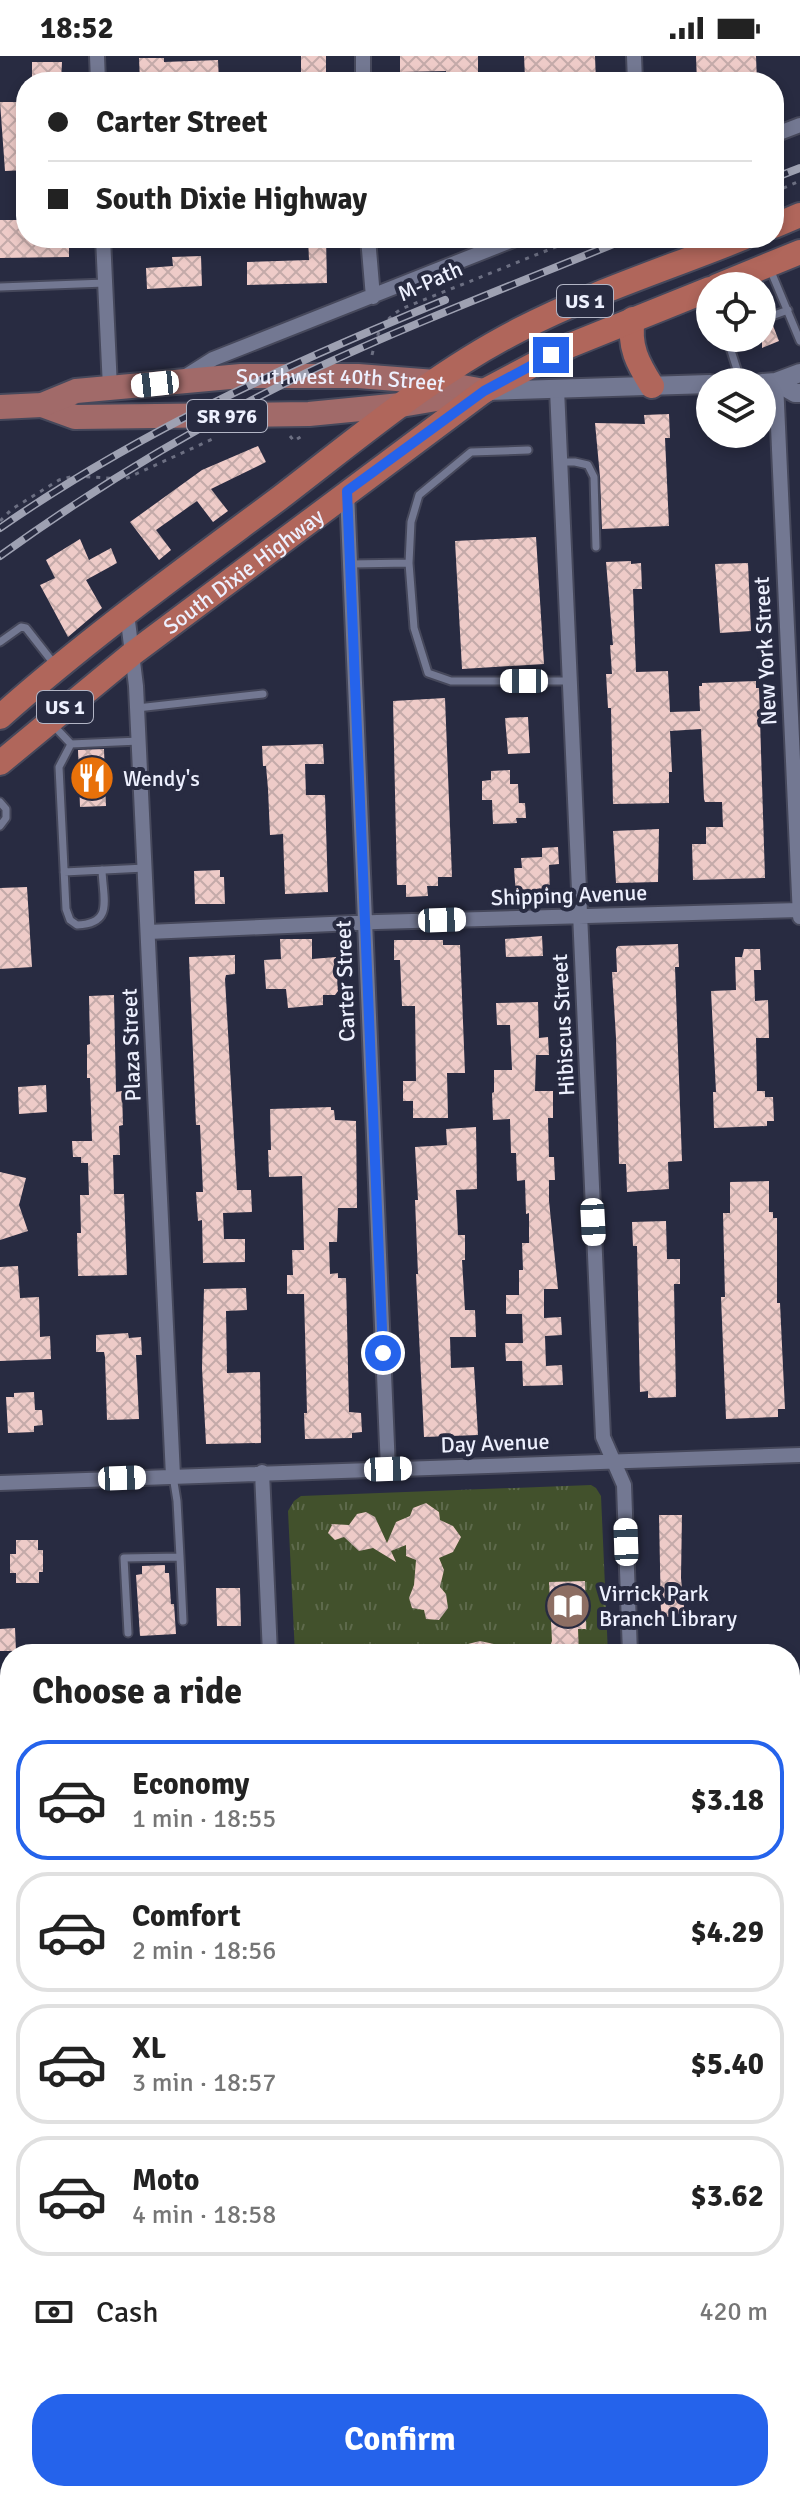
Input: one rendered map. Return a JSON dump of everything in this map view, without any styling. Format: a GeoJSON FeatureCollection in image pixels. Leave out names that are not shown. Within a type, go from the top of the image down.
{"type":"FeatureCollection","features":[{"type":"Feature","properties":{"kind":"highway","name":"US 1"},"geometry":{"type":"LineString","coordinates":[[401,405],[517,331],[559,311],[718,248]]}},
{"type":"Feature","properties":{"kind":"highway"},"geometry":{"type":"LineString","coordinates":[[751,272],[800,252]]}},
{"type":"Feature","properties":{"kind":"highway","name":"South Dixie Highway"},"geometry":{"type":"LineString","coordinates":[[0,763],[132,654],[484,391],[571,345],[696,294]]}},
{"type":"Feature","properties":{"kind":"highway"},"geometry":{"type":"LineString","coordinates":[[633,319],[631,334],[634,354],[652,386]]}},
{"type":"Feature","properties":{"kind":"highway","name":"South Dixie Highway"},"geometry":{"type":"LineString","coordinates":[[3,709],[401,405]]}},
{"type":"Feature","properties":{"kind":"main road","name":"Southwest 40th Street"},"geometry":{"type":"LineString","coordinates":[[0,407],[42,405],[76,391],[241,376],[336,376],[435,382],[484,391]]}},
{"type":"Feature","properties":{"kind":"main road","name":"Southwest 40th Street"},"geometry":{"type":"LineString","coordinates":[[42,405],[75,417],[309,414],[401,405],[484,391]]}},
{"type":"Feature","properties":{"kind":"street"},"geometry":{"type":"LineString","coordinates":[[103,248],[110,388]]}},
{"type":"Feature","properties":{"kind":"street"},"geometry":{"type":"LineString","coordinates":[[369,248],[373,297]]}},
{"type":"Feature","properties":{"kind":"street"},"geometry":{"type":"LineString","coordinates":[[178,381],[213,359],[493,248]]}},
{"type":"Feature","properties":{"kind":"street"},"geometry":{"type":"LineString","coordinates":[[776,380],[800,373]]}},
{"type":"Feature","properties":{"kind":"street"},"geometry":{"type":"LineString","coordinates":[[484,391],[696,384]]}},
{"type":"Feature","properties":{"kind":"street"},"geometry":{"type":"LineString","coordinates":[[776,385],[800,393]]}},
{"type":"Feature","properties":{"kind":"street","name":"Hibiscus Street"},"geometry":{"type":"LineString","coordinates":[[557,389],[603,1437],[624,1485],[630,1644]]}},
{"type":"Feature","properties":{"kind":"street","name":"New York Street"},"geometry":{"type":"LineString","coordinates":[[773,448],[800,917]]}},
{"type":"Feature","properties":{"kind":"street","name":"Carter Street"},"geometry":{"type":"LineString","coordinates":[[347,491],[388,1469]]}},
{"type":"Feature","properties":{"kind":"street","name":"Plaza Street"},"geometry":{"type":"LineString","coordinates":[[127,613],[139,741],[173,1476]]}},
{"type":"Feature","properties":{"kind":"street","name":"Shipping Avenue"},"geometry":{"type":"LineString","coordinates":[[148,932],[364,922],[800,910]]}},
{"type":"Feature","properties":{"kind":"street","name":"Day Avenue"},"geometry":{"type":"LineString","coordinates":[[0,1483],[800,1455]]}},
{"type":"Feature","properties":{"kind":"street"},"geometry":{"type":"LineString","coordinates":[[262,1472],[270,1644]]}},
{"type":"Feature","properties":{"kind":"lane"},"geometry":{"type":"LineString","coordinates":[[768,265],[800,341]]}},
{"type":"Feature","properties":{"kind":"lane"},"geometry":{"type":"LineString","coordinates":[[0,287],[105,283]]}},
{"type":"Feature","properties":{"kind":"lane"},"geometry":{"type":"LineString","coordinates":[[776,314],[788,310]]}},
{"type":"Feature","properties":{"kind":"lane"},"geometry":{"type":"LineString","coordinates":[[528,450],[471,452],[419,495],[411,522],[409,563],[414,628],[428,673],[451,681],[571,681]]}},
{"type":"Feature","properties":{"kind":"lane"},"geometry":{"type":"LineString","coordinates":[[560,462],[588,465],[594,477],[596,547]]}},
{"type":"Feature","properties":{"kind":"lane"},"geometry":{"type":"LineString","coordinates":[[351,564],[409,563]]}},
{"type":"Feature","properties":{"kind":"lane"},"geometry":{"type":"LineString","coordinates":[[0,642],[21,627],[26,628],[57,668]]}},
{"type":"Feature","properties":{"kind":"lane"},"geometry":{"type":"LineString","coordinates":[[137,708],[263,694]]}},
{"type":"Feature","properties":{"kind":"lane"},"geometry":{"type":"LineString","coordinates":[[49,720],[71,744]]}},
{"type":"Feature","properties":{"kind":"lane"},"geometry":{"type":"LineString","coordinates":[[71,744],[139,741]]}},
{"type":"Feature","properties":{"kind":"lane"},"geometry":{"type":"LineString","coordinates":[[71,744],[59,767],[66,909],[70,920],[77,925],[93,924],[100,920],[103,912],[102,870]]}},
{"type":"Feature","properties":{"kind":"lane"},"geometry":{"type":"LineString","coordinates":[[0,802],[6,809],[6,818],[0,826]]}},
{"type":"Feature","properties":{"kind":"lane"},"geometry":{"type":"LineString","coordinates":[[64,872],[145,868]]}},
{"type":"Feature","properties":{"kind":"lane"},"geometry":{"type":"LineString","coordinates":[[173,1476],[183,1621]]}},
{"type":"Feature","properties":{"kind":"lane"},"geometry":{"type":"LineString","coordinates":[[128,1633],[124,1558],[180,1557]]}},
{"type":"Feature","properties":{"kind":"path","name":"M-Path"},"geometry":{"type":"LineString","coordinates":[[370,363],[378,332],[384,322],[401,309],[553,248]]}},
{"type":"Feature","properties":{"kind":"path"},"geometry":{"type":"LineString","coordinates":[[0,521],[12,509],[59,480],[74,476],[125,479],[227,433]]}},
{"type":"Feature","properties":{"kind":"path"},"geometry":{"type":"LineString","coordinates":[[288,434],[294,441],[302,435]]}},
{"type":"Feature","properties":{"kind":"green space"},"geometry":{"type":"Polygon","coordinates":[[[591,1485],[601,1496],[608,1644],[295,1644],[288,1511],[301,1496],[591,1485]]]}},
{"type":"Feature","properties":{"kind":"building"},"geometry":{"type":"Polygon","coordinates":[[[301,56],[326,56],[326,72],[301,72],[301,56]]]}},
{"type":"Feature","properties":{"kind":"building"},"geometry":{"type":"Polygon","coordinates":[[[400,56],[478,56],[478,72],[400,72],[400,56]]]}},
{"type":"Feature","properties":{"kind":"building"},"geometry":{"type":"Polygon","coordinates":[[[524,56],[595,56],[596,72],[525,72],[524,56]]]}},
{"type":"Feature","properties":{"kind":"building"},"geometry":{"type":"Polygon","coordinates":[[[696,56],[756,56],[757,72],[697,72],[696,56]]]}},
{"type":"Feature","properties":{"kind":"building"},"geometry":{"type":"Polygon","coordinates":[[[139,58],[164,58],[164,62],[218,60],[219,72],[140,72],[139,58]]]}},
{"type":"Feature","properties":{"kind":"building"},"geometry":{"type":"Polygon","coordinates":[[[32,62],[62,62],[62,72],[32,72],[32,62]]]}},
{"type":"Feature","properties":{"kind":"building"},"geometry":{"type":"Polygon","coordinates":[[[0,102],[16,102],[16,170],[5,171],[0,102]]]}},
{"type":"Feature","properties":{"kind":"building"},"geometry":{"type":"Polygon","coordinates":[[[0,220],[16,220],[16,248],[69,248],[69,257],[0,258],[0,220]]]}},
{"type":"Feature","properties":{"kind":"building"},"geometry":{"type":"Polygon","coordinates":[[[308,248],[326,248],[327,283],[247,285],[247,262],[309,260],[308,248]]]}},
{"type":"Feature","properties":{"kind":"building"},"geometry":{"type":"Polygon","coordinates":[[[201,256],[202,286],[147,289],[146,268],[173,266],[172,257],[201,256]]]}},
{"type":"Feature","properties":{"kind":"building"},"geometry":{"type":"Polygon","coordinates":[[[669,414],[670,438],[665,438],[669,526],[602,529],[595,423],[645,424],[644,415],[669,414]]]}},
{"type":"Feature","properties":{"kind":"building"},"geometry":{"type":"Polygon","coordinates":[[[258,446],[266,462],[211,489],[228,511],[213,522],[197,501],[156,530],[171,550],[159,560],[130,522],[202,470],[258,446]]]}},
{"type":"Feature","properties":{"kind":"building"},"geometry":{"type":"Polygon","coordinates":[[[536,537],[544,664],[462,669],[455,541],[536,537]]]}},
{"type":"Feature","properties":{"kind":"building"},"geometry":{"type":"Polygon","coordinates":[[[80,539],[89,560],[111,548],[117,563],[86,580],[102,608],[68,637],[40,585],[55,578],[46,560],[80,539]]]}},
{"type":"Feature","properties":{"kind":"building"},"geometry":{"type":"Polygon","coordinates":[[[631,561],[631,564],[641,563],[642,589],[633,589],[636,672],[668,671],[670,712],[700,711],[699,686],[702,683],[756,681],[756,688],[759,688],[765,878],[693,880],[692,844],[706,844],[706,827],[723,827],[722,802],[705,802],[704,799],[701,729],[670,731],[672,772],[669,772],[669,803],[613,804],[611,708],[608,708],[606,674],[612,674],[610,645],[613,645],[606,562],[631,561]]]}},
{"type":"Feature","properties":{"kind":"building"},"geometry":{"type":"Polygon","coordinates":[[[748,563],[751,631],[720,633],[715,564],[748,563]]]}},
{"type":"Feature","properties":{"kind":"building"},"geometry":{"type":"Polygon","coordinates":[[[445,698],[452,877],[438,877],[438,886],[427,886],[428,896],[406,897],[406,885],[397,885],[393,701],[445,698]]]}},
{"type":"Feature","properties":{"kind":"building"},"geometry":{"type":"Polygon","coordinates":[[[528,717],[530,753],[508,754],[505,718],[528,717]]]}},
{"type":"Feature","properties":{"kind":"building"},"geometry":{"type":"Polygon","coordinates":[[[323,744],[324,764],[305,764],[306,795],[325,795],[328,892],[285,894],[283,834],[270,835],[262,746],[323,744]]]}},
{"type":"Feature","properties":{"kind":"building","name":"Wendy's"},"geometry":{"type":"Polygon","coordinates":[[[104,749],[106,806],[80,807],[78,750],[104,749]]]}},
{"type":"Feature","properties":{"kind":"building"},"geometry":{"type":"Polygon","coordinates":[[[510,770],[510,784],[518,784],[519,803],[525,803],[526,818],[516,818],[517,823],[493,824],[492,800],[482,800],[482,781],[491,780],[491,771],[510,770]]]}},
{"type":"Feature","properties":{"kind":"building"},"geometry":{"type":"Polygon","coordinates":[[[659,829],[658,882],[616,883],[613,831],[659,829]]]}},
{"type":"Feature","properties":{"kind":"building"},"geometry":{"type":"Polygon","coordinates":[[[558,847],[559,864],[549,865],[550,893],[516,895],[514,868],[522,868],[521,858],[542,857],[542,848],[558,847]]]}},
{"type":"Feature","properties":{"kind":"building"},"geometry":{"type":"Polygon","coordinates":[[[220,870],[220,877],[224,877],[225,904],[195,904],[194,871],[220,870]]]}},
{"type":"Feature","properties":{"kind":"building"},"geometry":{"type":"Polygon","coordinates":[[[27,887],[32,967],[0,969],[0,888],[27,887]]]}},
{"type":"Feature","properties":{"kind":"building"},"geometry":{"type":"Polygon","coordinates":[[[542,936],[543,956],[506,957],[505,939],[542,936]]]}},
{"type":"Feature","properties":{"kind":"building"},"geometry":{"type":"Polygon","coordinates":[[[280,939],[312,939],[312,959],[336,957],[338,991],[335,995],[323,995],[323,1005],[288,1008],[286,989],[266,989],[264,960],[281,959],[280,939]]]}},
{"type":"Feature","properties":{"kind":"building"},"geometry":{"type":"Polygon","coordinates":[[[394,940],[443,940],[443,945],[460,945],[465,1073],[447,1073],[448,1118],[413,1118],[413,1101],[403,1101],[403,1081],[416,1081],[415,1006],[402,1006],[400,960],[394,960],[394,940]]]}},
{"type":"Feature","properties":{"kind":"building"},"geometry":{"type":"Polygon","coordinates":[[[678,944],[679,967],[675,967],[682,1161],[668,1162],[669,1189],[627,1192],[626,1164],[619,1164],[612,972],[617,972],[616,949],[618,946],[678,944]]]}},
{"type":"Feature","properties":{"kind":"building"},"geometry":{"type":"Polygon","coordinates":[[[744,949],[760,949],[761,970],[754,970],[755,1001],[768,1000],[769,1038],[756,1038],[757,1091],[765,1091],[765,1097],[773,1097],[774,1121],[767,1121],[767,1126],[714,1128],[713,1092],[716,1092],[711,991],[736,990],[735,957],[742,957],[744,949]]]}},
{"type":"Feature","properties":{"kind":"building"},"geometry":{"type":"Polygon","coordinates":[[[235,955],[235,974],[226,975],[225,979],[237,1190],[251,1190],[252,1212],[223,1213],[224,1239],[245,1239],[245,1262],[203,1263],[202,1220],[198,1221],[196,1192],[203,1192],[200,1125],[196,1125],[189,957],[235,955]]]}},
{"type":"Feature","properties":{"kind":"building"},"geometry":{"type":"Polygon","coordinates":[[[114,995],[116,1092],[122,1091],[123,1125],[119,1126],[120,1155],[113,1155],[114,1194],[124,1194],[127,1275],[78,1276],[80,1195],[89,1195],[88,1163],[81,1163],[81,1157],[73,1157],[72,1141],[92,1141],[90,1078],[87,1078],[89,996],[114,995]]]}},
{"type":"Feature","properties":{"kind":"building"},"geometry":{"type":"Polygon","coordinates":[[[538,1002],[539,1038],[548,1037],[549,1055],[536,1055],[535,1091],[553,1091],[553,1118],[548,1118],[549,1157],[554,1157],[555,1180],[549,1180],[549,1201],[558,1289],[544,1289],[544,1318],[561,1317],[562,1335],[545,1336],[546,1366],[562,1365],[563,1385],[523,1386],[522,1361],[506,1361],[505,1343],[523,1343],[522,1314],[506,1314],[506,1295],[519,1295],[519,1270],[523,1270],[522,1243],[529,1243],[529,1213],[526,1214],[525,1180],[517,1181],[516,1153],[511,1153],[510,1119],[493,1120],[492,1093],[494,1070],[512,1070],[510,1025],[497,1025],[496,1003],[538,1002]]]}},
{"type":"Feature","properties":{"kind":"building"},"geometry":{"type":"Polygon","coordinates":[[[46,1085],[47,1112],[19,1114],[18,1087],[46,1085]]]}},
{"type":"Feature","properties":{"kind":"building"},"geometry":{"type":"Polygon","coordinates":[[[331,1107],[335,1120],[356,1121],[357,1208],[338,1208],[337,1242],[329,1242],[330,1274],[338,1273],[338,1278],[346,1278],[349,1412],[361,1413],[362,1432],[352,1433],[352,1438],[305,1439],[304,1294],[287,1294],[287,1275],[293,1275],[292,1250],[304,1250],[302,1176],[269,1177],[270,1109],[331,1107]]]}},
{"type":"Feature","properties":{"kind":"building"},"geometry":{"type":"Polygon","coordinates":[[[476,1127],[477,1189],[456,1190],[458,1235],[465,1235],[465,1260],[462,1260],[465,1310],[475,1310],[476,1337],[450,1337],[451,1368],[474,1367],[478,1435],[424,1437],[416,1274],[415,1200],[418,1200],[415,1147],[447,1145],[446,1129],[476,1127]]]}},
{"type":"Feature","properties":{"kind":"building"},"geometry":{"type":"Polygon","coordinates":[[[0,1172],[26,1178],[19,1205],[28,1231],[0,1240],[0,1172]]]}},
{"type":"Feature","properties":{"kind":"building"},"geometry":{"type":"Polygon","coordinates":[[[769,1181],[769,1212],[777,1218],[777,1303],[780,1303],[785,1409],[778,1409],[778,1417],[726,1419],[721,1297],[725,1297],[723,1213],[730,1213],[730,1182],[769,1181]]]}},
{"type":"Feature","properties":{"kind":"building"},"geometry":{"type":"Polygon","coordinates":[[[666,1221],[667,1259],[680,1259],[680,1284],[674,1284],[676,1397],[648,1398],[648,1391],[640,1392],[637,1246],[633,1246],[632,1222],[666,1221]]]}},
{"type":"Feature","properties":{"kind":"building"},"geometry":{"type":"Polygon","coordinates":[[[18,1266],[20,1298],[39,1297],[40,1337],[50,1336],[51,1359],[0,1361],[0,1267],[18,1266]]]}},
{"type":"Feature","properties":{"kind":"building"},"geometry":{"type":"Polygon","coordinates":[[[246,1288],[247,1310],[226,1311],[227,1373],[260,1372],[261,1443],[206,1444],[202,1368],[204,1289],[246,1288]]]}},
{"type":"Feature","properties":{"kind":"building"},"geometry":{"type":"Polygon","coordinates":[[[128,1333],[129,1338],[141,1337],[142,1355],[136,1355],[139,1419],[107,1420],[105,1357],[104,1352],[96,1352],[96,1335],[128,1333]]]}},
{"type":"Feature","properties":{"kind":"building"},"geometry":{"type":"Polygon","coordinates":[[[34,1392],[35,1410],[42,1410],[43,1425],[34,1426],[34,1432],[8,1433],[6,1397],[14,1397],[14,1393],[34,1392]]]}},
{"type":"Feature","properties":{"kind":"building"},"geometry":{"type":"Polygon","coordinates":[[[426,1503],[439,1512],[440,1520],[453,1526],[461,1537],[453,1552],[439,1558],[444,1570],[440,1587],[446,1594],[448,1608],[439,1620],[426,1619],[424,1610],[412,1608],[409,1598],[414,1585],[416,1560],[406,1556],[406,1545],[391,1551],[396,1562],[373,1548],[359,1551],[344,1537],[335,1540],[328,1533],[331,1524],[349,1525],[357,1514],[366,1512],[375,1517],[387,1543],[396,1522],[410,1516],[413,1508],[426,1503]]]}},
{"type":"Feature","properties":{"kind":"building"},"geometry":{"type":"Polygon","coordinates":[[[659,1515],[682,1515],[681,1578],[685,1617],[661,1617],[659,1515]]]}},
{"type":"Feature","properties":{"kind":"building"},"geometry":{"type":"Polygon","coordinates":[[[16,1540],[38,1540],[38,1550],[43,1550],[43,1572],[39,1572],[39,1583],[16,1583],[16,1573],[10,1573],[10,1554],[16,1554],[16,1540]]]}},
{"type":"Feature","properties":{"kind":"building"},"geometry":{"type":"Polygon","coordinates":[[[165,1565],[165,1573],[169,1573],[171,1604],[174,1604],[176,1634],[140,1636],[136,1575],[142,1574],[142,1566],[165,1565]]]}},
{"type":"Feature","properties":{"kind":"building","name":"Virrick Park Branch Library"},"geometry":{"type":"Polygon","coordinates":[[[585,1581],[586,1629],[578,1629],[579,1644],[551,1644],[549,1582],[585,1581]]]}},
{"type":"Feature","properties":{"kind":"building"},"geometry":{"type":"Polygon","coordinates":[[[216,1588],[240,1588],[241,1626],[217,1626],[216,1588]]]}},
{"type":"Feature","properties":{"kind":"building"},"geometry":{"type":"Polygon","coordinates":[[[15,1628],[16,1644],[0,1644],[0,1629],[15,1628]]]}},
{"type":"Feature","properties":{"kind":"railway"},"geometry":{"type":"LineString","coordinates":[[784,174],[800,168]]}},
{"type":"Feature","properties":{"kind":"railway"},"geometry":{"type":"LineString","coordinates":[[0,556],[150,457],[268,392],[387,337],[603,248]]}},
{"type":"Feature","properties":{"kind":"railway"},"geometry":{"type":"LineString","coordinates":[[0,528],[52,493],[161,430],[272,375],[445,300]]}},
{"type":"Feature","properties":{"kind":"place","name":"Wendy's"},"geometry":{"type":"Point","coordinates":[92,778]}},
{"type":"Feature","properties":{"kind":"place","name":"Virrick Park Branch Library"},"geometry":{"type":"Point","coordinates":[568,1606]}},
{"type":"Feature","properties":{"kind":"route"},"geometry":{"type":"LineString","coordinates":[[383,1353],[347,491],[484,391],[551,355]]}}]}
